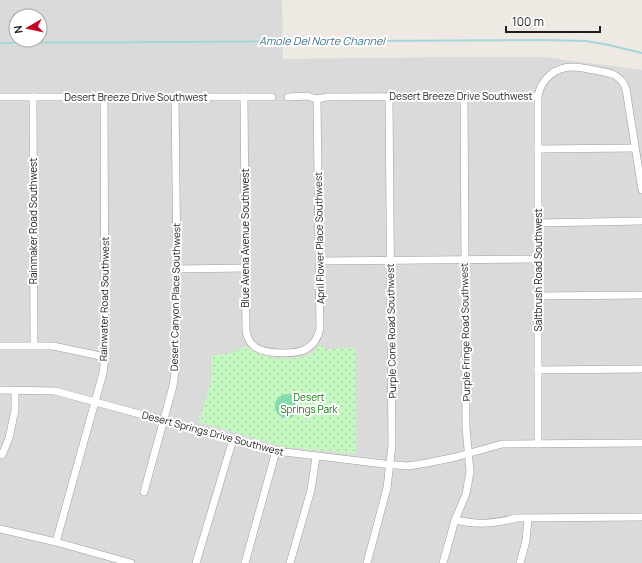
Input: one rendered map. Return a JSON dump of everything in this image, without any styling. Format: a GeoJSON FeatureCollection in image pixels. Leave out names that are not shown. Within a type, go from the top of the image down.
{"type":"FeatureCollection","features":[{"type":"Feature","properties":{"kind":"street","name":"Desert Breeze Drive Southwest"},"geometry":{"type":"LineString","coordinates":[[288,97],[307,96],[317,99],[327,97],[538,96],[539,90],[547,77],[561,69],[573,67],[612,74],[623,81],[626,89],[635,148]]}},
{"type":"Feature","properties":{"kind":"street","name":"Purple Fringe Road Southwest"},"geometry":{"type":"LineString","coordinates":[[443,563],[455,520],[466,494],[470,472],[466,427],[464,96]]}},
{"type":"Feature","properties":{"kind":"street","name":"Saltbrush Road Southwest"},"geometry":{"type":"LineString","coordinates":[[538,96],[538,444]]}},
{"type":"Feature","properties":{"kind":"street","name":"Desert Breeze Drive Southwest"},"geometry":{"type":"LineString","coordinates":[[0,97],[272,97]]}},
{"type":"Feature","properties":{"kind":"street","name":"Rainmaker Road Southwest"},"geometry":{"type":"LineString","coordinates":[[33,97],[34,346]]}},
{"type":"Feature","properties":{"kind":"street","name":"Rainwater Road Southwest"},"geometry":{"type":"LineString","coordinates":[[56,542],[103,373],[105,357],[104,97]]}},
{"type":"Feature","properties":{"kind":"street","name":"Desert Canyon Place Southwest"},"geometry":{"type":"LineString","coordinates":[[144,492],[173,386],[176,365],[177,269],[175,97]]}},
{"type":"Feature","properties":{"kind":"street","name":"Blue Avena Avenue Southwest"},"geometry":{"type":"LineString","coordinates":[[244,97],[247,336],[253,346],[259,349],[283,353]]}},
{"type":"Feature","properties":{"kind":"street","name":"Purple Cone Road Southwest"},"geometry":{"type":"LineString","coordinates":[[367,563],[387,488],[392,438],[390,97]]}},
{"type":"Feature","properties":{"kind":"street","name":"April Flower Place Southwest"},"geometry":{"type":"LineString","coordinates":[[283,353],[298,352],[307,349],[313,344],[320,329],[317,99]]}},
{"type":"Feature","properties":{"kind":"street"},"geometry":{"type":"LineString","coordinates":[[538,148],[635,148],[642,190]]}},
{"type":"Feature","properties":{"kind":"street"},"geometry":{"type":"LineString","coordinates":[[538,223],[642,221]]}},
{"type":"Feature","properties":{"kind":"street"},"geometry":{"type":"LineString","coordinates":[[319,261],[538,259]]}},
{"type":"Feature","properties":{"kind":"street"},"geometry":{"type":"LineString","coordinates":[[177,269],[246,268]]}},
{"type":"Feature","properties":{"kind":"street"},"geometry":{"type":"LineString","coordinates":[[538,296],[642,295]]}},
{"type":"Feature","properties":{"kind":"street"},"geometry":{"type":"LineString","coordinates":[[0,346],[53,346],[105,357]]}},
{"type":"Feature","properties":{"kind":"street"},"geometry":{"type":"LineString","coordinates":[[538,370],[642,369]]}},
{"type":"Feature","properties":{"kind":"street","name":"Desert Springs Drive Southwest"},"geometry":{"type":"LineString","coordinates":[[0,390],[55,391],[276,451],[408,466],[456,457],[502,444],[642,443]]}},
{"type":"Feature","properties":{"kind":"street"},"geometry":{"type":"LineString","coordinates":[[2,455],[9,438],[15,410],[15,390]]}},
{"type":"Feature","properties":{"kind":"street"},"geometry":{"type":"LineString","coordinates":[[196,563],[233,439]]}},
{"type":"Feature","properties":{"kind":"street"},"geometry":{"type":"LineString","coordinates":[[245,563],[276,451]]}},
{"type":"Feature","properties":{"kind":"street"},"geometry":{"type":"LineString","coordinates":[[290,563],[311,490],[316,456]]}},
{"type":"Feature","properties":{"kind":"street"},"geometry":{"type":"LineString","coordinates":[[455,520],[471,524],[484,524],[498,523],[516,518],[642,517]]}},
{"type":"Feature","properties":{"kind":"street"},"geometry":{"type":"LineString","coordinates":[[520,563],[526,541],[528,518]]}},
{"type":"Feature","properties":{"kind":"street"},"geometry":{"type":"LineString","coordinates":[[0,529],[56,542],[131,563]]}},
{"type":"Feature","properties":{"kind":"shaded area"},"geometry":{"type":"Polygon","coordinates":[[[0,0],[282,0],[283,59],[544,57],[642,70],[642,563],[0,563],[0,0]]]}},
{"type":"Feature","properties":{"kind":"green space","name":"Desert Springs Park"},"geometry":{"type":"Polygon","coordinates":[[[320,345],[325,349],[355,348],[356,454],[284,447],[199,422],[212,377],[211,356],[232,353],[245,346],[266,356],[275,358],[293,358],[308,355],[320,345]]]}},
{"type":"Feature","properties":{"kind":"green space"},"geometry":{"type":"Polygon","coordinates":[[[287,394],[295,398],[299,406],[295,414],[287,418],[279,414],[275,406],[279,398],[287,394]]]}},
{"type":"Feature","properties":{"kind":"waterway","name":"Amole Del Norte Channel"},"geometry":{"type":"LineString","coordinates":[[0,43],[543,40],[586,41],[642,53]]}}]}
